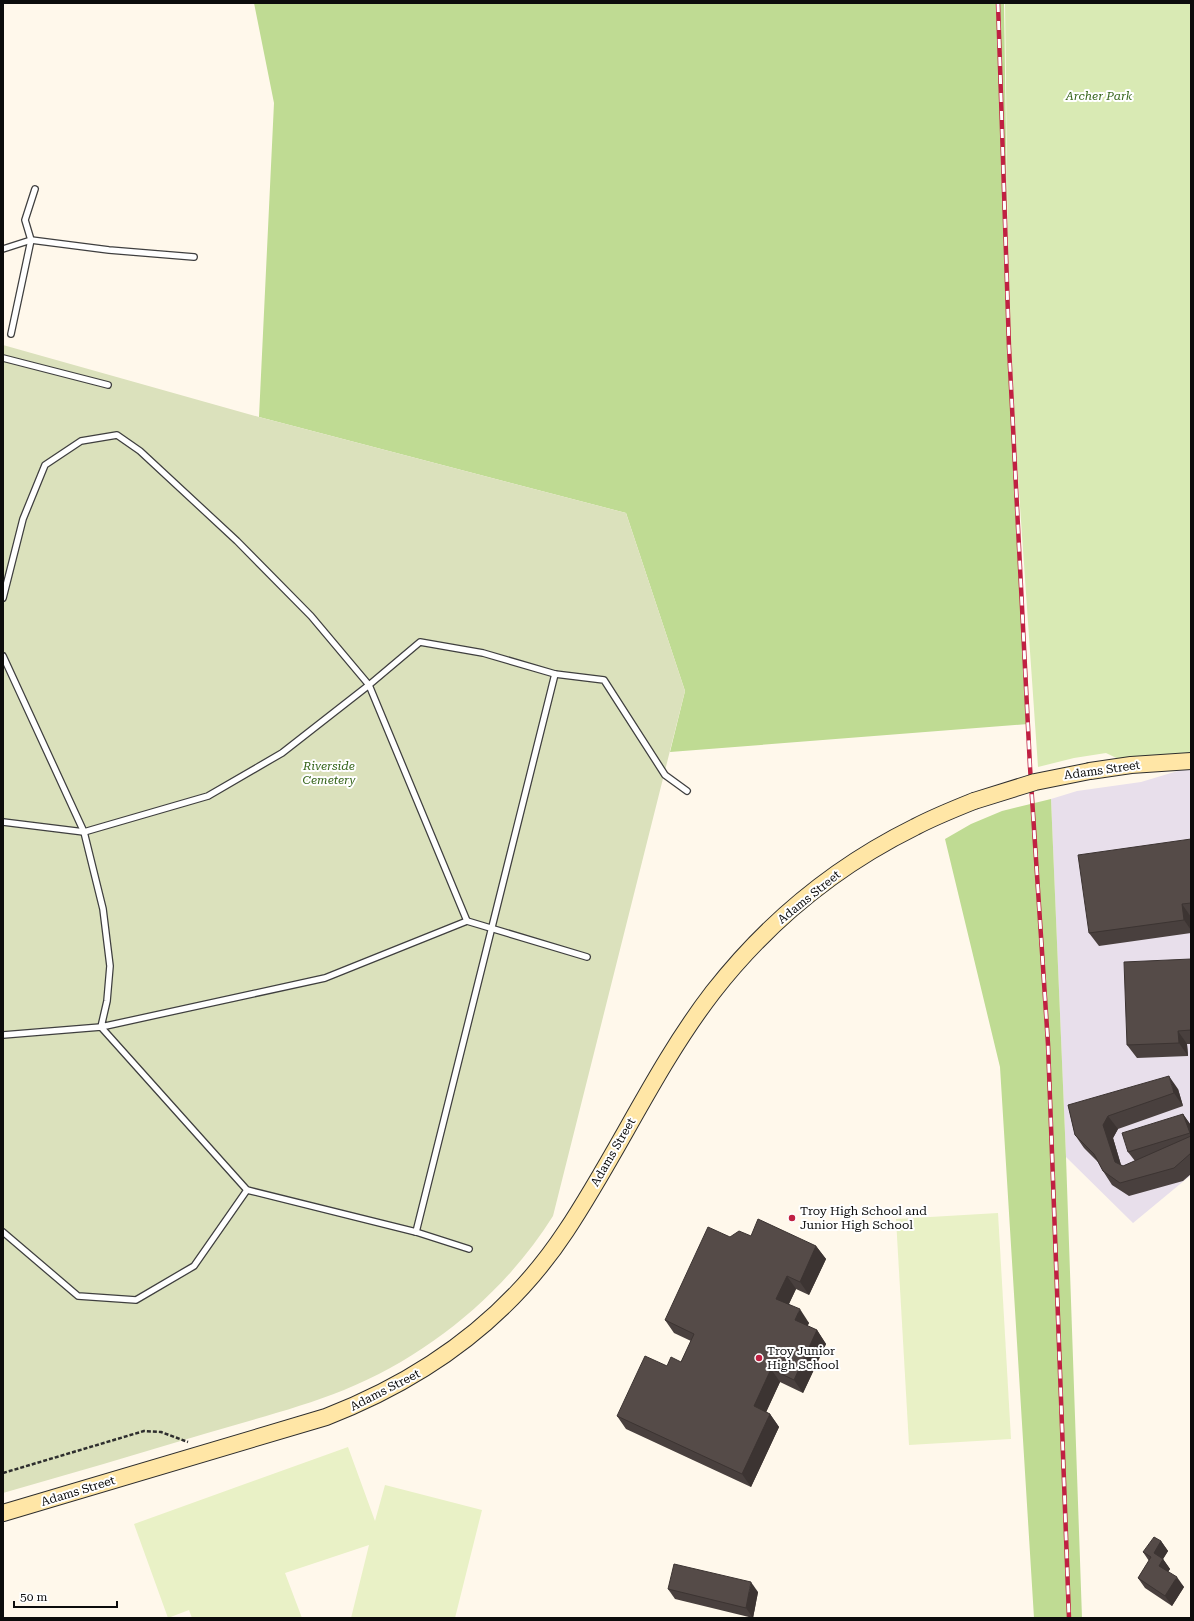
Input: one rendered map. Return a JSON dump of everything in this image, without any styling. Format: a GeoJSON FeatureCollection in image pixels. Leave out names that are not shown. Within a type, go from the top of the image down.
{"type":"FeatureCollection","features":[{"type":"Feature","properties":{"kind":"street","name":"Adams Street"},"geometry":{"type":"LineString","coordinates":[[3,1513],[326,1417],[370,1399],[416,1375],[457,1347],[505,1305],[547,1257],[566,1231],[676,1045],[694,1018],[718,986],[757,942],[805,898],[858,859],[914,827],[974,801],[1035,782],[1090,771],[1131,765],[1191,761]]}},
{"type":"Feature","properties":{"kind":"lane"},"geometry":{"type":"LineString","coordinates":[[11,334],[32,240],[25,220],[35,189]]}},
{"type":"Feature","properties":{"kind":"lane"},"geometry":{"type":"LineString","coordinates":[[3,249],[32,240],[109,250],[194,257]]}},
{"type":"Feature","properties":{"kind":"lane"},"geometry":{"type":"LineString","coordinates":[[3,358],[108,385]]}},
{"type":"Feature","properties":{"kind":"lane"},"geometry":{"type":"LineString","coordinates":[[3,598],[23,519],[45,465],[81,441],[117,435],[140,452],[237,541],[310,616],[369,686],[467,921]]}},
{"type":"Feature","properties":{"kind":"lane"},"geometry":{"type":"LineString","coordinates":[[3,822],[84,832],[208,796],[282,753],[369,686],[420,642],[483,653],[555,674],[604,680],[665,775],[687,791]]}},
{"type":"Feature","properties":{"kind":"lane"},"geometry":{"type":"LineString","coordinates":[[3,656],[84,832],[103,909],[110,966],[107,1001],[100,1027]]}},
{"type":"Feature","properties":{"kind":"lane"},"geometry":{"type":"LineString","coordinates":[[416,1232],[555,674]]}},
{"type":"Feature","properties":{"kind":"lane"},"geometry":{"type":"LineString","coordinates":[[3,1042],[4,1035],[100,1027],[325,978],[467,921],[587,957]]}},
{"type":"Feature","properties":{"kind":"lane"},"geometry":{"type":"LineString","coordinates":[[100,1027],[247,1190],[416,1232],[469,1249]]}},
{"type":"Feature","properties":{"kind":"lane"},"geometry":{"type":"LineString","coordinates":[[3,1232],[78,1296],[136,1300],[194,1266],[247,1190]]}},
{"type":"Feature","properties":{"kind":"path"},"geometry":{"type":"LineString","coordinates":[[3,1473],[144,1431],[161,1432],[192,1443]]}},
{"type":"Feature","properties":{"kind":"shaded area"},"geometry":{"type":"Polygon","coordinates":[[[1191,767],[1191,1175],[1133,1223],[1066,1157],[1051,799],[1077,791],[1141,782],[1191,767]]]}},
{"type":"Feature","properties":{"kind":"green space"},"geometry":{"type":"Polygon","coordinates":[[[254,3],[1004,3],[1009,347],[1028,724],[670,752],[685,691],[626,513],[259,417],[274,103],[254,3]]]}},
{"type":"Feature","properties":{"kind":"green space","name":"Archer Park"},"geometry":{"type":"Polygon","coordinates":[[[1005,3],[1191,3],[1191,761],[1131,765],[1106,753],[1074,758],[1038,767],[1009,347],[1005,3]]]}},
{"type":"Feature","properties":{"kind":"green space","name":"Riverside Cemetery"},"geometry":{"type":"Polygon","coordinates":[[[3,345],[259,417],[626,513],[685,691],[553,1216],[534,1244],[512,1271],[488,1296],[462,1319],[434,1340],[375,1376],[344,1390],[275,1414],[3,1493],[3,345]]]}},
{"type":"Feature","properties":{"kind":"green space"},"geometry":{"type":"Polygon","coordinates":[[[1051,799],[1066,1157],[1082,1618],[1034,1618],[1000,1067],[945,839],[971,824],[1002,811],[1051,799]]]}},
{"type":"Feature","properties":{"kind":"green space"},"geometry":{"type":"Polygon","coordinates":[[[998,1213],[1011,1439],[909,1445],[896,1219],[998,1213]]]}},
{"type":"Feature","properties":{"kind":"green space"},"geometry":{"type":"Polygon","coordinates":[[[348,1447],[375,1521],[385,1485],[482,1510],[455,1618],[351,1618],[369,1545],[285,1573],[302,1618],[192,1618],[189,1610],[168,1618],[134,1524],[348,1447]]]}},
{"type":"Feature","properties":{"kind":"building"},"geometry":{"type":"Polygon","coordinates":[[[1191,839],[1191,903],[1182,904],[1184,920],[1089,933],[1078,855],[1191,839]]]}},
{"type":"Feature","properties":{"kind":"building"},"geometry":{"type":"Polygon","coordinates":[[[1191,959],[1191,1030],[1178,1031],[1179,1043],[1127,1045],[1124,962],[1191,959]]]}},
{"type":"Feature","properties":{"kind":"building"},"geometry":{"type":"Polygon","coordinates":[[[1169,1076],[1174,1093],[1108,1116],[1103,1125],[1115,1162],[1123,1166],[1191,1136],[1191,1153],[1174,1168],[1120,1183],[1103,1171],[1094,1154],[1075,1135],[1068,1105],[1169,1076]]]}},
{"type":"Feature","properties":{"kind":"building"},"geometry":{"type":"Polygon","coordinates":[[[1183,1114],[1190,1133],[1128,1152],[1122,1133],[1183,1114]]]}},
{"type":"Feature","properties":{"kind":"building","name":"Troy Junior High School"},"geometry":{"type":"Polygon","coordinates":[[[758,1219],[816,1246],[800,1282],[787,1276],[776,1299],[800,1309],[795,1320],[817,1330],[794,1380],[771,1369],[754,1406],[770,1414],[742,1474],[617,1416],[645,1356],[667,1366],[671,1357],[681,1362],[694,1334],[665,1320],[708,1227],[730,1237],[739,1231],[751,1236],[758,1219]]]}},
{"type":"Feature","properties":{"kind":"building"},"geometry":{"type":"Polygon","coordinates":[[[1154,1537],[1161,1541],[1154,1553],[1163,1559],[1159,1566],[1177,1577],[1165,1596],[1138,1578],[1151,1557],[1143,1552],[1154,1537]]]}},
{"type":"Feature","properties":{"kind":"building"},"geometry":{"type":"Polygon","coordinates":[[[674,1564],[751,1582],[746,1608],[668,1589],[674,1564]]]}},
{"type":"Feature","properties":{"kind":"railway"},"geometry":{"type":"LineString","coordinates":[[998,3],[1009,347],[1030,767],[1048,1044],[1069,1618]]}},
{"type":"Feature","properties":{"kind":"place","name":"Troy High School and Junior High School"},"geometry":{"type":"Point","coordinates":[792,1218]}},
{"type":"Feature","properties":{"kind":"place","name":"Troy Junior High School"},"geometry":{"type":"Point","coordinates":[759,1358]}}]}
